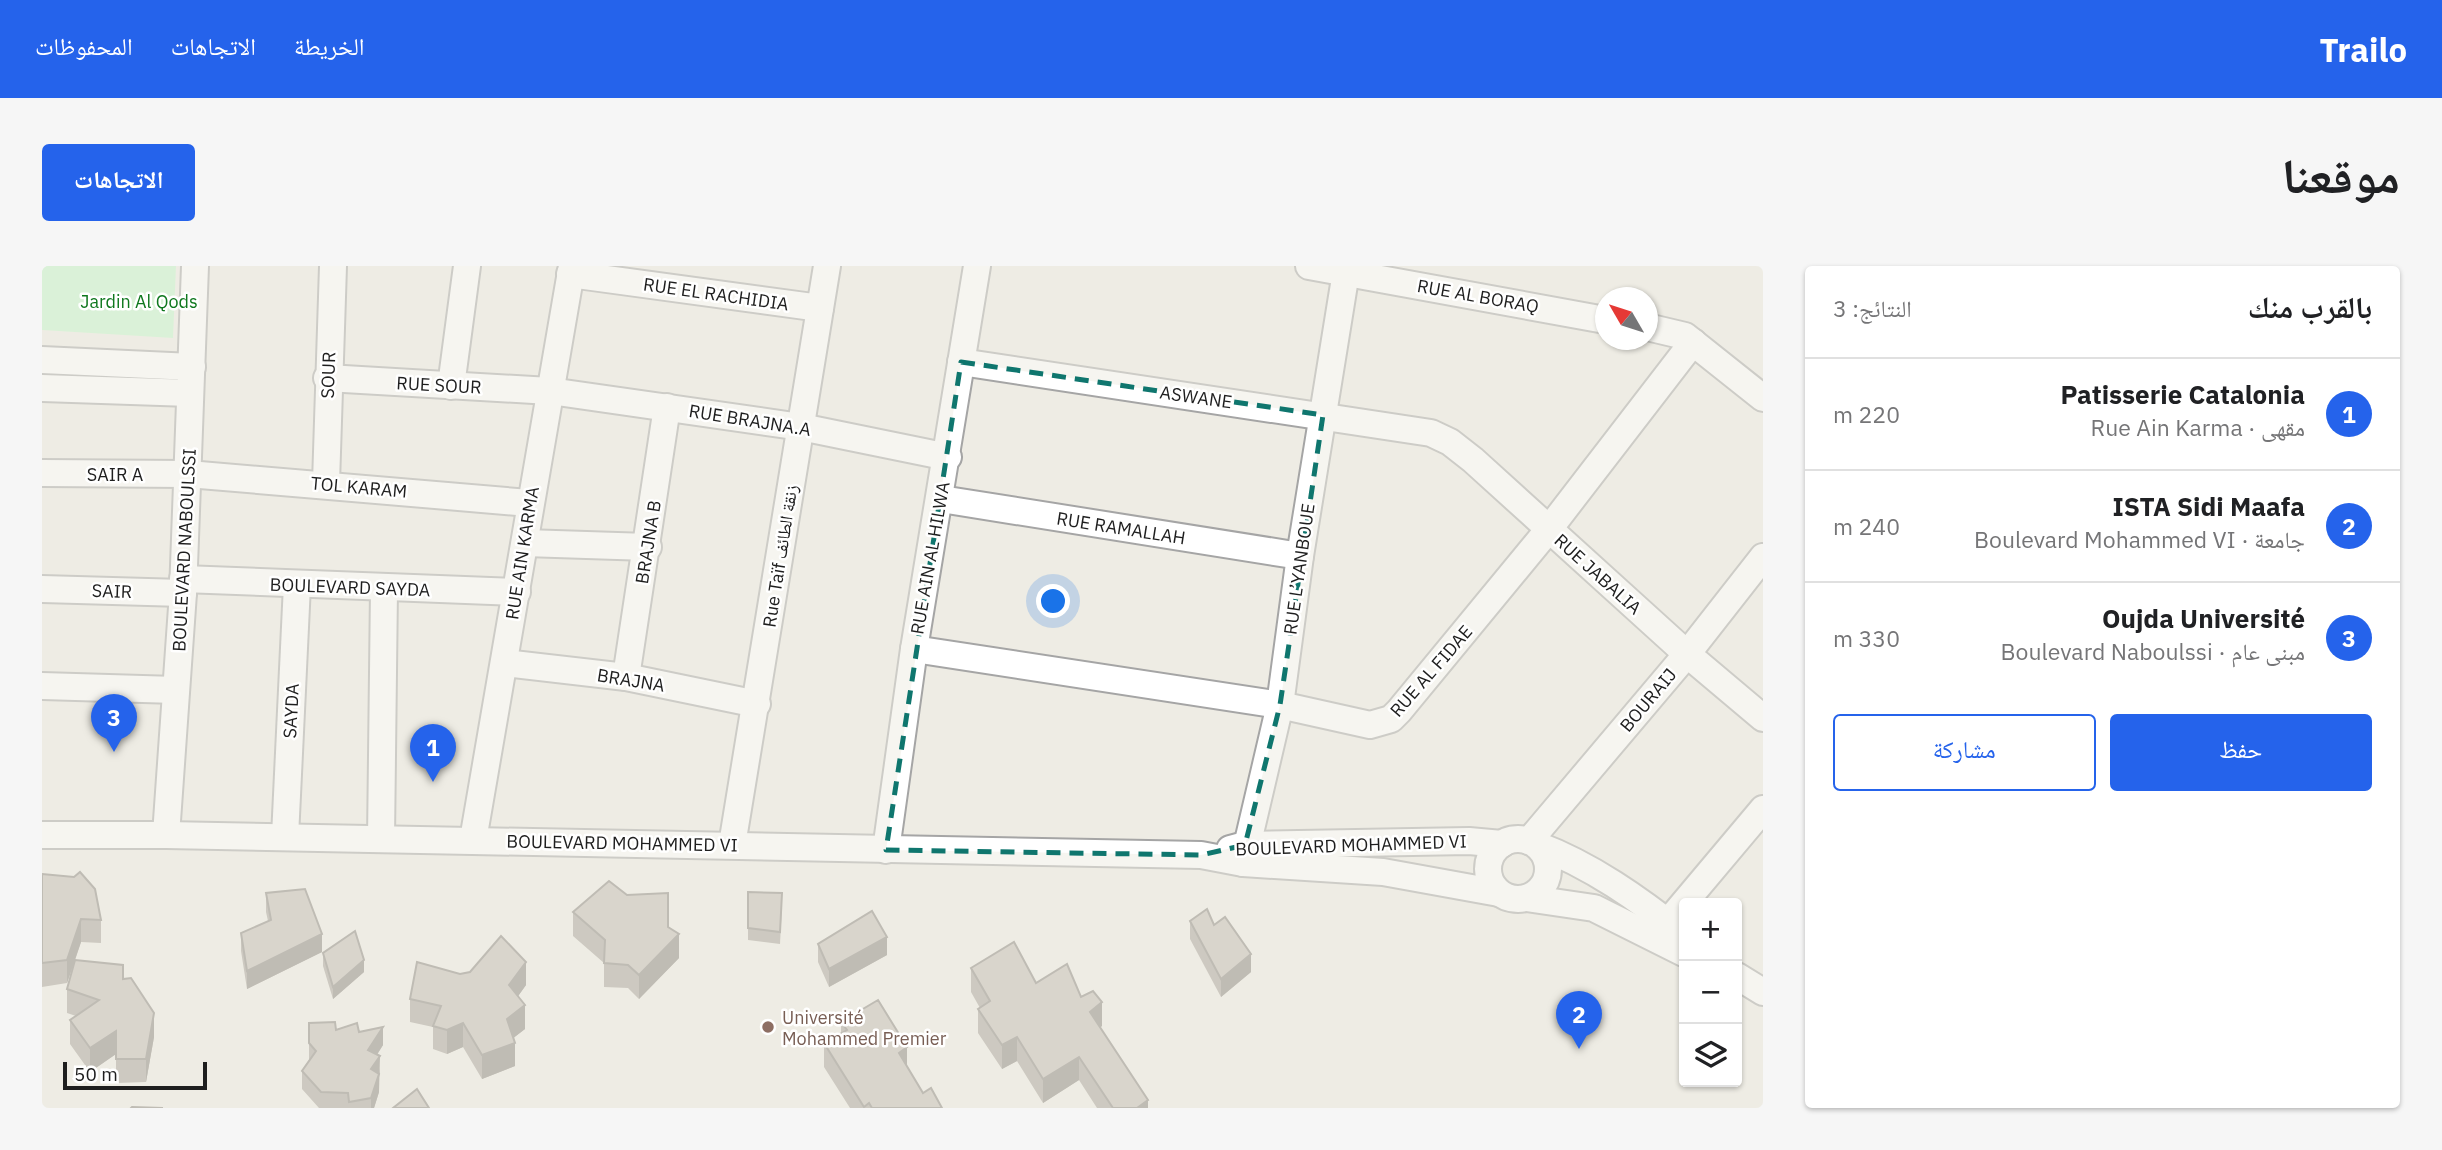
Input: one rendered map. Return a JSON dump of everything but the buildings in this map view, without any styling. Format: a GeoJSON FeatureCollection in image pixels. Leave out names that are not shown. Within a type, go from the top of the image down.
{"type":"FeatureCollection","features":[{"type":"Feature","properties":{"kind":"street","name":"BOULEVARD NABOULSSI"},"geometry":{"type":"LineString","coordinates":[[166,835],[183,586],[195,266]]}},
{"type":"Feature","properties":{"kind":"street","name":"SOUR"},"geometry":{"type":"LineString","coordinates":[[326,483],[327,378],[333,266]]}},
{"type":"Feature","properties":{"kind":"street"},"geometry":{"type":"LineString","coordinates":[[451,386],[467,266]]}},
{"type":"Feature","properties":{"kind":"street","name":"Rue Taïf زنقة الطائف"},"geometry":{"type":"LineString","coordinates":[[732,845],[827,266]]}},
{"type":"Feature","properties":{"kind":"street","name":"RUE AIN AL HILWA"},"geometry":{"type":"LineString","coordinates":[[886,850],[914,649],[948,457],[977,266]]}},
{"type":"Feature","properties":{"kind":"street","name":"RUE AL BORAQ"},"geometry":{"type":"LineString","coordinates":[[1309,266],[1595,318]]}},
{"type":"Feature","properties":{"kind":"street","name":"RUE EL RACHIDIA"},"geometry":{"type":"LineString","coordinates":[[571,270],[820,308]]}},
{"type":"Feature","properties":{"kind":"street","name":"RUE AIN KARMA"},"geometry":{"type":"LineString","coordinates":[[473,840],[571,270]]}},
{"type":"Feature","properties":{"kind":"street","name":"RUE L’YANBOUE"},"geometry":{"type":"LineString","coordinates":[[1244,854],[1280,705],[1300,556],[1346,272]]}},
{"type":"Feature","properties":{"kind":"street"},"geometry":{"type":"LineString","coordinates":[[1658,330],[1684,337],[1763,398]]}},
{"type":"Feature","properties":{"kind":"street","name":"RUE AL FIDAE"},"geometry":{"type":"LineString","coordinates":[[914,649],[1280,705],[1370,725],[1391,719],[1549,529],[1684,337]]}},
{"type":"Feature","properties":{"kind":"street"},"geometry":{"type":"LineString","coordinates":[[42,360],[192,367]]}},
{"type":"Feature","properties":{"kind":"street","name":"ASWANE"},"geometry":{"type":"LineString","coordinates":[[961,362],[1431,433]]}},
{"type":"Feature","properties":{"kind":"street","name":"RUE SOUR"},"geometry":{"type":"LineString","coordinates":[[327,378],[551,391]]}},
{"type":"Feature","properties":{"kind":"street"},"geometry":{"type":"LineString","coordinates":[[42,388],[190,393]]}},
{"type":"Feature","properties":{"kind":"street","name":"RUE BRAJNA.A"},"geometry":{"type":"LineString","coordinates":[[551,391],[801,426],[948,457]]}},
{"type":"Feature","properties":{"kind":"street","name":"BRAJNA B"},"geometry":{"type":"LineString","coordinates":[[626,677],[648,547],[667,407]]}},
{"type":"Feature","properties":{"kind":"street","name":"RUE JABALIA"},"geometry":{"type":"LineString","coordinates":[[1431,433],[1450,442],[1473,460],[1687,654],[1763,718]]}},
{"type":"Feature","properties":{"kind":"street","name":"SAIR A"},"geometry":{"type":"LineString","coordinates":[[42,473],[188,474]]}},
{"type":"Feature","properties":{"kind":"street","name":"TOL KARAM"},"geometry":{"type":"LineString","coordinates":[[188,474],[326,483],[529,503]]}},
{"type":"Feature","properties":{"kind":"street","name":"RUE RAMALLAH"},"geometry":{"type":"LineString","coordinates":[[941,499],[1300,556]]}},
{"type":"Feature","properties":{"kind":"street"},"geometry":{"type":"LineString","coordinates":[[525,543],[648,547]]}},
{"type":"Feature","properties":{"kind":"street","name":"BOURAIJ"},"geometry":{"type":"LineString","coordinates":[[1533,843],[1763,557]]}},
{"type":"Feature","properties":{"kind":"street","name":"BOULEVARD SAYDA"},"geometry":{"type":"LineString","coordinates":[[183,586],[297,585],[517,592]]}},
{"type":"Feature","properties":{"kind":"street","name":"SAYDA"},"geometry":{"type":"LineString","coordinates":[[285,837],[297,585]]}},
{"type":"Feature","properties":{"kind":"street","name":"SAIR"},"geometry":{"type":"LineString","coordinates":[[42,589],[183,586]]}},
{"type":"Feature","properties":{"kind":"street"},"geometry":{"type":"LineString","coordinates":[[381,839],[384,589]]}},
{"type":"Feature","properties":{"kind":"street","name":"BRAJNA"},"geometry":{"type":"LineString","coordinates":[[505,663],[626,677],[757,704]]}},
{"type":"Feature","properties":{"kind":"street"},"geometry":{"type":"LineString","coordinates":[[42,686],[176,690]]}},
{"type":"Feature","properties":{"kind":"street"},"geometry":{"type":"LineString","coordinates":[[1679,950],[1602,910],[1526,898],[1517,899],[1499,893],[1489,877],[1488,867],[1495,850],[1511,840],[1533,843],[1585,867],[1676,928],[1763,809]]}},
{"type":"Feature","properties":{"kind":"street","name":"BOULEVARD MOHAMMED VI"},"geometry":{"type":"LineString","coordinates":[[42,835],[473,840],[1201,855],[1469,841],[1502,844]]}},
{"type":"Feature","properties":{"kind":"street"},"geometry":{"type":"LineString","coordinates":[[1526,898],[1542,888],[1549,871],[1544,852],[1533,843]]}},
{"type":"Feature","properties":{"kind":"street","name":"BOULEVARD MOHAMMED VI"},"geometry":{"type":"LineString","coordinates":[[1244,854],[1383,872],[1499,893]]}},
{"type":"Feature","properties":{"kind":"street"},"geometry":{"type":"LineString","coordinates":[[1742,979],[1763,992]]}},
{"type":"Feature","properties":{"kind":"highlighted area"},"geometry":{"type":"Polygon","coordinates":[[[961,362],[1323,415],[1280,705],[1245,845],[1201,855],[886,850],[961,362]]]}},
{"type":"Feature","properties":{"kind":"green space","name":"Jardin Al Qods"},"geometry":{"type":"Polygon","coordinates":[[[42,266],[176,266],[173,338],[42,330],[42,266]]]}},
{"type":"Feature","properties":{"kind":"place","name":"Oujda Université"},"geometry":{"type":"Point","coordinates":[114,752]}},
{"type":"Feature","properties":{"kind":"place","name":"Patisserie Catalonia"},"geometry":{"type":"Point","coordinates":[433,782]}},
{"type":"Feature","properties":{"kind":"place","name":"Université Mohammed Premier"},"geometry":{"type":"Point","coordinates":[768,1027]}},
{"type":"Feature","properties":{"kind":"place","name":"ISTA Sidi Maafa"},"geometry":{"type":"Point","coordinates":[1579,1049]}}]}
